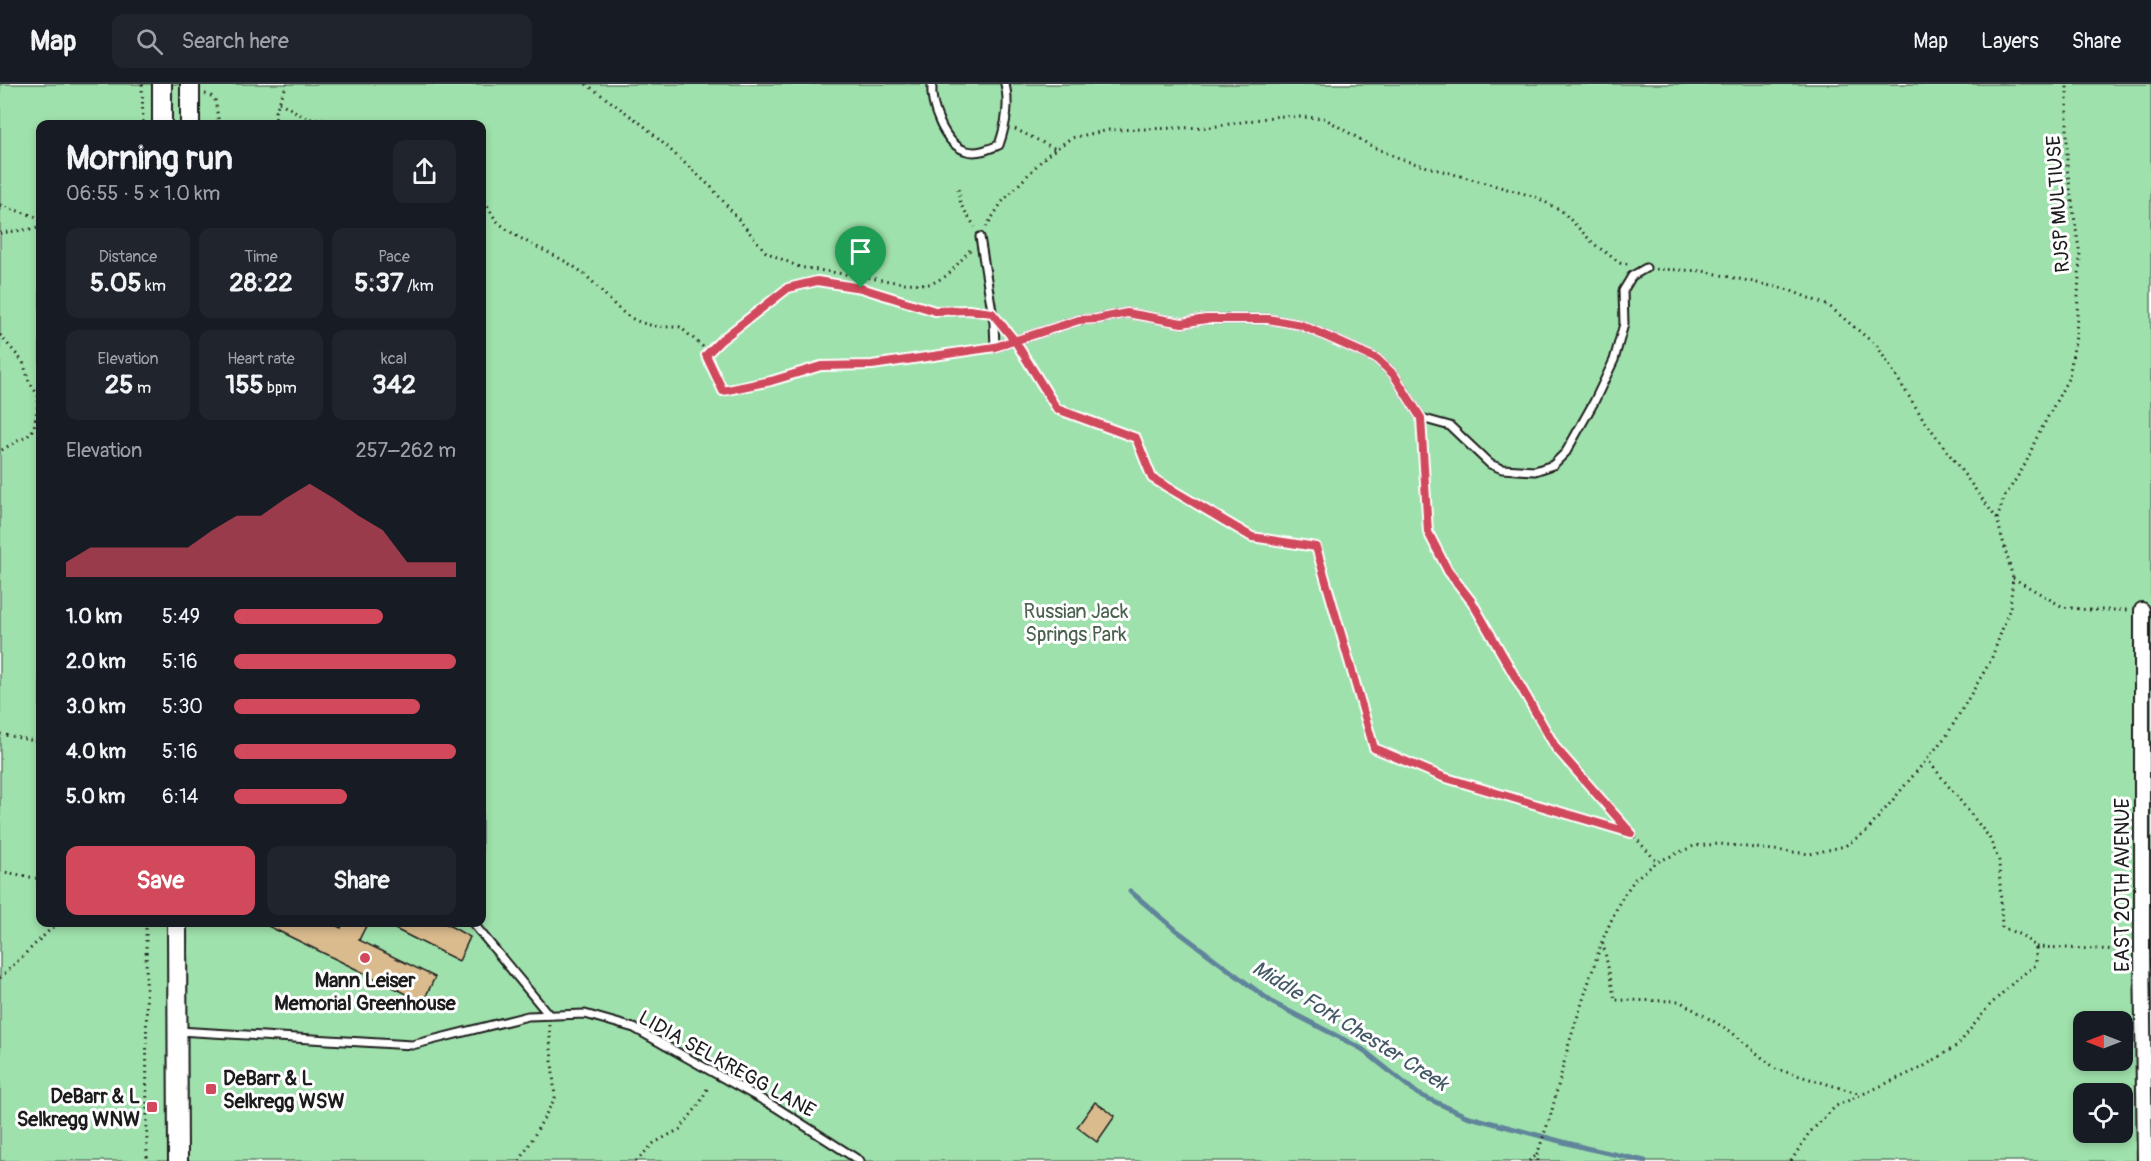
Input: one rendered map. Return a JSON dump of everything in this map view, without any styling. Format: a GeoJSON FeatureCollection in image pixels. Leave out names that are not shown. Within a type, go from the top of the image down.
{"type":"FeatureCollection","features":[{"type":"Feature","properties":{"kind":"main road"},"geometry":{"type":"LineString","coordinates":[[162,84],[162,120]]}},
{"type":"Feature","properties":{"kind":"main road"},"geometry":{"type":"LineString","coordinates":[[191,120],[197,89]]}},
{"type":"Feature","properties":{"kind":"main road"},"geometry":{"type":"LineString","coordinates":[[177,927],[178,1161]]}},
{"type":"Feature","properties":{"kind":"street","name":"EAST 20TH AVENUE"},"geometry":{"type":"LineString","coordinates":[[2142,610],[2146,950],[2145,1161]]}},
{"type":"Feature","properties":{"kind":"lane"},"geometry":{"type":"LineString","coordinates":[[932,84],[932,102],[942,125],[952,142],[967,151],[985,151],[999,145],[1006,125],[1008,96],[1005,84]]}},
{"type":"Feature","properties":{"kind":"lane"},"geometry":{"type":"LineString","coordinates":[[980,237],[995,347],[1079,320],[1127,313],[1182,323],[1206,319],[1268,319],[1301,325],[1377,359],[1394,375],[1421,418],[1450,426],[1490,464],[1502,469],[1535,471],[1553,465],[1566,452],[1594,402],[1614,360],[1624,324],[1623,291],[1632,276],[1646,268]]}},
{"type":"Feature","properties":{"kind":"lane"},"geometry":{"type":"LineString","coordinates":[[476,927],[549,1015]]}},
{"type":"Feature","properties":{"kind":"lane","name":"LIDIA SELKREGG LANE"},"geometry":{"type":"LineString","coordinates":[[178,1031],[412,1045],[528,1016],[585,1014],[634,1028],[777,1108],[860,1161]]}},
{"type":"Feature","properties":{"kind":"path"},"geometry":{"type":"LineString","coordinates":[[142,84],[143,120]]}},
{"type":"Feature","properties":{"kind":"path"},"geometry":{"type":"LineString","coordinates":[[276,120],[275,112],[287,84]]}},
{"type":"Feature","properties":{"kind":"path","name":"RJSP MULTIUSE"},"geometry":{"type":"LineString","coordinates":[[1997,519],[2004,498],[2026,463],[2069,377],[2076,336],[2080,256],[2067,168],[2067,84]]}},
{"type":"Feature","properties":{"kind":"path"},"geometry":{"type":"LineString","coordinates":[[197,89],[215,100],[218,120]]}},
{"type":"Feature","properties":{"kind":"path"},"geometry":{"type":"LineString","coordinates":[[279,102],[308,119],[326,120]]}},
{"type":"Feature","properties":{"kind":"path"},"geometry":{"type":"LineString","coordinates":[[1006,125],[1056,149]]}},
{"type":"Feature","properties":{"kind":"path"},"geometry":{"type":"LineString","coordinates":[[958,189],[961,205],[980,237]]}},
{"type":"Feature","properties":{"kind":"path"},"geometry":{"type":"LineString","coordinates":[[486,202],[496,220],[518,237],[571,264],[586,275],[631,318],[653,327],[680,327],[702,346],[723,391],[771,381],[821,366],[872,365],[995,347]]}},
{"type":"Feature","properties":{"kind":"path"},"geometry":{"type":"LineString","coordinates":[[0,205],[36,217]]}},
{"type":"Feature","properties":{"kind":"path"},"geometry":{"type":"LineString","coordinates":[[0,233],[36,228]]}},
{"type":"Feature","properties":{"kind":"path"},"geometry":{"type":"LineString","coordinates":[[706,355],[721,340],[788,288],[817,281],[861,288],[935,311],[969,310],[992,313]]}},
{"type":"Feature","properties":{"kind":"path"},"geometry":{"type":"LineString","coordinates":[[0,334],[23,362],[29,381],[36,392]]}},
{"type":"Feature","properties":{"kind":"path"},"geometry":{"type":"LineString","coordinates":[[1015,341],[1057,409],[1136,438],[1152,478],[1252,537],[1316,547],[1374,748],[1443,777],[1631,833]]}},
{"type":"Feature","properties":{"kind":"path"},"geometry":{"type":"LineString","coordinates":[[0,451],[27,437],[34,428],[36,416]]}},
{"type":"Feature","properties":{"kind":"path"},"geometry":{"type":"LineString","coordinates":[[1421,418],[1428,532],[1448,571],[1472,602],[1556,748],[1657,862]]}},
{"type":"Feature","properties":{"kind":"path"},"geometry":{"type":"LineString","coordinates":[[2013,578],[2063,607],[2090,610],[2142,610]]}},
{"type":"Feature","properties":{"kind":"path"},"geometry":{"type":"LineString","coordinates":[[0,734],[36,741]]}},
{"type":"Feature","properties":{"kind":"path"},"geometry":{"type":"LineString","coordinates":[[1927,759],[1989,837],[1999,861],[2002,927],[2023,936],[2036,947],[2146,950]]}},
{"type":"Feature","properties":{"kind":"path"},"geometry":{"type":"LineString","coordinates":[[0,870],[36,878]]}},
{"type":"Feature","properties":{"kind":"path"},"geometry":{"type":"LineString","coordinates":[[0,978],[53,927]]}},
{"type":"Feature","properties":{"kind":"path"},"geometry":{"type":"LineString","coordinates":[[146,927],[147,1161]]}},
{"type":"Feature","properties":{"kind":"path"},"geometry":{"type":"LineString","coordinates":[[1602,940],[1615,1000],[1679,1001],[1730,1032],[1776,1069],[1862,1094]]}},
{"type":"Feature","properties":{"kind":"path"},"geometry":{"type":"LineString","coordinates":[[1791,1161],[1809,1133],[1836,1106],[1921,1068],[1958,1045],[1988,1006],[2018,978],[2036,965],[2036,947]]}},
{"type":"Feature","properties":{"kind":"path"},"geometry":{"type":"LineString","coordinates":[[520,1161],[555,1098],[549,1015]]}},
{"type":"Feature","properties":{"kind":"path"},"geometry":{"type":"LineString","coordinates":[[636,1161],[654,1143],[680,1129],[700,1103],[707,1089]]}},
{"type":"Feature","properties":{"kind":"path"},"geometry":{"type":"LineString","coordinates":[[1538,1161],[1537,1155],[1551,1114]]}},
{"type":"Feature","properties":{"kind":"path"},"geometry":{"type":"LineString","coordinates":[[1528,1161],[1537,1155]]}},
{"type":"Feature","properties":{"kind":"green space","name":"Russian Jack Springs Park"},"geometry":{"type":"Polygon","coordinates":[[[0,84],[2151,84],[2151,1161],[0,1161],[0,84]]]}},
{"type":"Feature","properties":{"kind":"building","name":"Mann Leiser Memorial Greenhouse"},"geometry":{"type":"Polygon","coordinates":[[[270,927],[366,927],[359,940],[435,977],[423,1002],[270,927]]]}},
{"type":"Feature","properties":{"kind":"building","name":"Mann Leiser Memorial Greenhouse"},"geometry":{"type":"Polygon","coordinates":[[[391,927],[452,927],[470,937],[459,961],[391,927]]]}},
{"type":"Feature","properties":{"kind":"building"},"geometry":{"type":"Polygon","coordinates":[[[1095,1102],[1115,1116],[1097,1142],[1077,1127],[1095,1102]]]}},
{"type":"Feature","properties":{"kind":"waterway","name":"Middle Fork Chester Creek"},"geometry":{"type":"LineString","coordinates":[[1130,891],[1176,930],[1273,1003],[1362,1049],[1418,1094],[1466,1116],[1645,1161]]}},
{"type":"Feature","properties":{"kind":"place","name":"Mann Leiser Memorial Greenhouse"},"geometry":{"type":"Point","coordinates":[365,958]}},
{"type":"Feature","properties":{"kind":"place","name":"DeBarr & L Selkregg WSW"},"geometry":{"type":"Point","coordinates":[211,1089]}},
{"type":"Feature","properties":{"kind":"place","name":"DeBarr & L Selkregg WNW"},"geometry":{"type":"Point","coordinates":[152,1107]}},
{"type":"Feature","properties":{"kind":"route"},"geometry":{"type":"LineString","coordinates":[[861,288],[817,281],[788,288],[721,340],[706,355],[723,391],[771,381],[821,366],[872,365],[995,347],[1015,341],[1032,336],[1079,320],[1127,313],[1182,323],[1206,319],[1268,319],[1301,325],[1377,359],[1394,375],[1421,418],[1428,532],[1448,571],[1472,602],[1556,748],[1631,833],[1443,777],[1374,748],[1316,547],[1252,537],[1152,478],[1136,438],[1057,409],[1015,341],[992,313],[969,310],[935,311],[861,288]]}}]}
